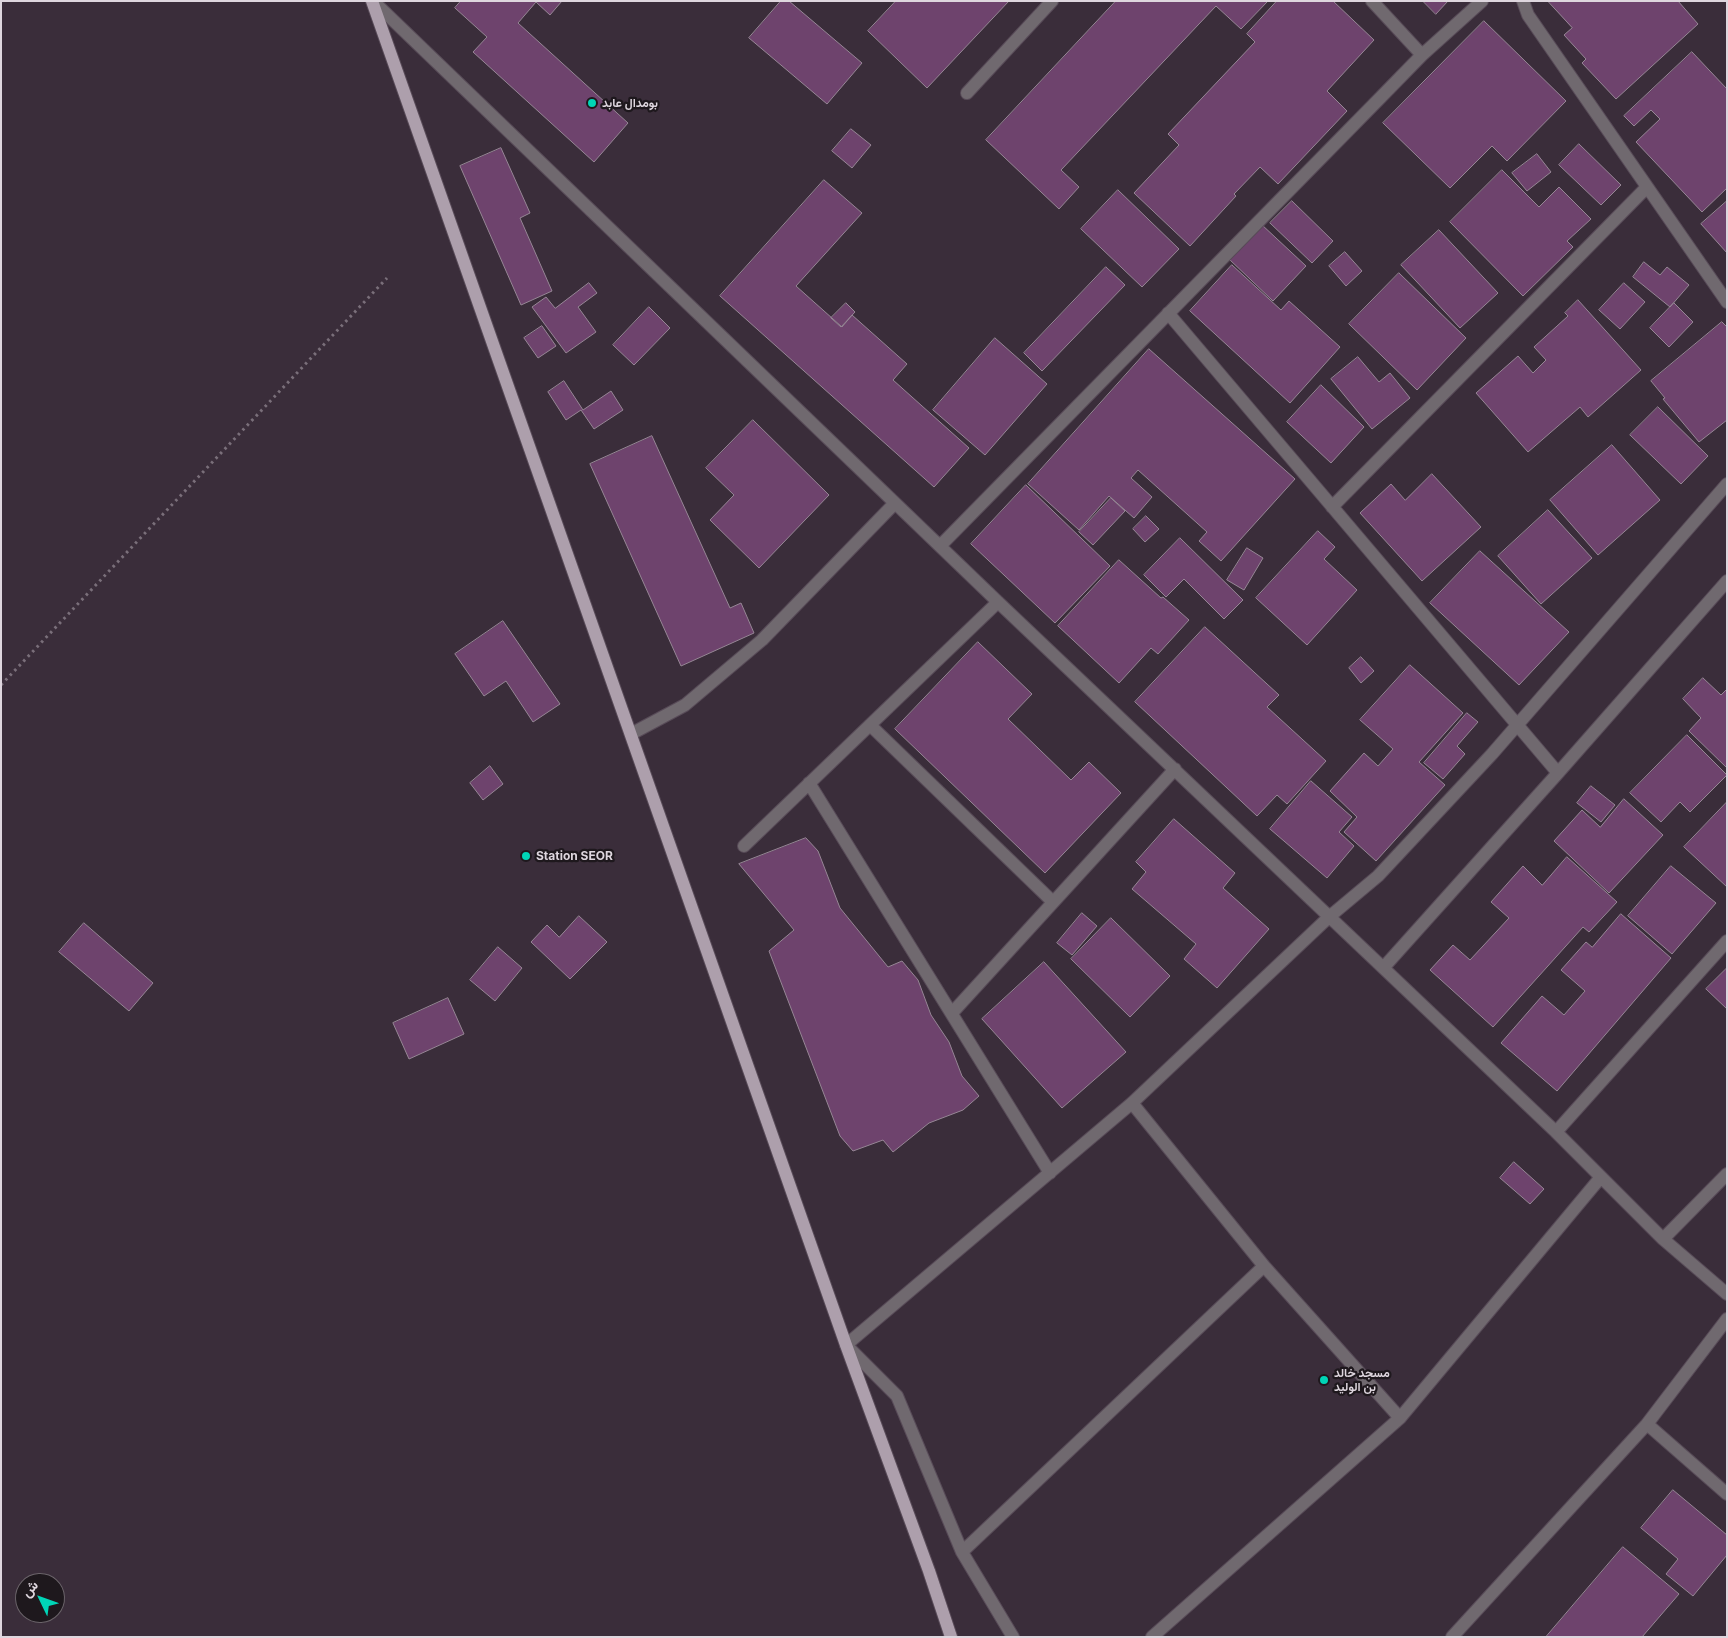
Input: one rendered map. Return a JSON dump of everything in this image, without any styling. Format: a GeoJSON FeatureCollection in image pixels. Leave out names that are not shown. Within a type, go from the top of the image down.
{"type":"FeatureCollection","features":[{"type":"Feature","properties":{"kind":"main road"},"geometry":{"type":"LineString","coordinates":[[373,1],[846,1345],[926,1562],[951,1637]]}},
{"type":"Feature","properties":{"kind":"street"},"geometry":{"type":"LineString","coordinates":[[373,1],[998,602],[1556,1132],[1663,1239],[1727,1294]]}},
{"type":"Feature","properties":{"kind":"street"},"geometry":{"type":"LineString","coordinates":[[967,93],[1052,1]]}},
{"type":"Feature","properties":{"kind":"street"},"geometry":{"type":"LineString","coordinates":[[1372,1],[1422,55]]}},
{"type":"Feature","properties":{"kind":"street"},"geometry":{"type":"LineString","coordinates":[[940,546],[1422,55],[1482,1]]}},
{"type":"Feature","properties":{"kind":"street"},"geometry":{"type":"LineString","coordinates":[[1523,1],[1528,15],[1727,302]]}},
{"type":"Feature","properties":{"kind":"street"},"geometry":{"type":"LineString","coordinates":[[1332,507],[1647,187]]}},
{"type":"Feature","properties":{"kind":"street"},"geometry":{"type":"LineString","coordinates":[[1168,313],[1558,773]]}},
{"type":"Feature","properties":{"kind":"street"},"geometry":{"type":"LineString","coordinates":[[1013,1637],[962,1552],[897,1396],[846,1345],[1132,1104],[1329,917],[1378,876],[1517,726],[1727,484]]}},
{"type":"Feature","properties":{"kind":"street"},"geometry":{"type":"LineString","coordinates":[[631,734],[685,704],[762,640],[896,503]]}},
{"type":"Feature","properties":{"kind":"street"},"geometry":{"type":"LineString","coordinates":[[1384,967],[1727,581]]}},
{"type":"Feature","properties":{"kind":"street"},"geometry":{"type":"LineString","coordinates":[[744,846],[998,602]]}},
{"type":"Feature","properties":{"kind":"street"},"geometry":{"type":"LineString","coordinates":[[870,725],[1053,902]]}},
{"type":"Feature","properties":{"kind":"street"},"geometry":{"type":"LineString","coordinates":[[952,1013],[1175,769]]}},
{"type":"Feature","properties":{"kind":"street"},"geometry":{"type":"LineString","coordinates":[[809,783],[1050,1173]]}},
{"type":"Feature","properties":{"kind":"street"},"geometry":{"type":"LineString","coordinates":[[1556,1132],[1727,941]]}},
{"type":"Feature","properties":{"kind":"street"},"geometry":{"type":"LineString","coordinates":[[1132,1104],[1264,1266],[1400,1418]]}},
{"type":"Feature","properties":{"kind":"street"},"geometry":{"type":"LineString","coordinates":[[1663,1239],[1727,1174]]}},
{"type":"Feature","properties":{"kind":"street"},"geometry":{"type":"LineString","coordinates":[[1152,1637],[1400,1418],[1601,1177]]}},
{"type":"Feature","properties":{"kind":"street"},"geometry":{"type":"LineString","coordinates":[[962,1552],[1264,1266]]}},
{"type":"Feature","properties":{"kind":"street"},"geometry":{"type":"LineString","coordinates":[[1452,1637],[1647,1424],[1727,1319]]}},
{"type":"Feature","properties":{"kind":"street"},"geometry":{"type":"LineString","coordinates":[[1647,1424],[1727,1494]]}},
{"type":"Feature","properties":{"kind":"path"},"geometry":{"type":"LineString","coordinates":[[1,685],[387,278]]}},
{"type":"Feature","properties":{"kind":"building"},"geometry":{"type":"Polygon","coordinates":[[[461,1],[562,1],[550,15],[536,2],[518,23],[628,123],[594,162],[473,52],[487,37],[455,8],[461,1]]]}},
{"type":"Feature","properties":{"kind":"building"},"geometry":{"type":"Polygon","coordinates":[[[781,1],[789,1],[862,63],[827,104],[749,38],[781,1]]]}},
{"type":"Feature","properties":{"kind":"building"},"geometry":{"type":"Polygon","coordinates":[[[896,1],[1009,1],[927,88],[868,31],[896,1]]]}},
{"type":"Feature","properties":{"kind":"building"},"geometry":{"type":"Polygon","coordinates":[[[1116,1],[1268,1],[1241,29],[1216,6],[1061,170],[1079,187],[1059,209],[986,140],[1116,1]]]}},
{"type":"Feature","properties":{"kind":"building"},"geometry":{"type":"Polygon","coordinates":[[[1277,1],[1333,1],[1374,40],[1327,91],[1347,111],[1278,184],[1260,167],[1234,194],[1236,196],[1190,246],[1134,193],[1179,145],[1168,134],[1255,42],[1247,34],[1277,1]]]}},
{"type":"Feature","properties":{"kind":"building"},"geometry":{"type":"Polygon","coordinates":[[[1423,1],[1448,1],[1436,14],[1423,1]]]}},
{"type":"Feature","properties":{"kind":"building"},"geometry":{"type":"Polygon","coordinates":[[[1548,1],[1678,1],[1698,24],[1616,99],[1582,63],[1586,59],[1564,35],[1572,28],[1548,1]]]}},
{"type":"Feature","properties":{"kind":"building"},"geometry":{"type":"Polygon","coordinates":[[[1484,21],[1566,101],[1507,161],[1492,146],[1450,188],[1383,123],[1484,21]]]}},
{"type":"Feature","properties":{"kind":"building"},"geometry":{"type":"Polygon","coordinates":[[[1692,52],[1727,89],[1727,188],[1702,212],[1636,142],[1660,119],[1651,110],[1634,126],[1624,116],[1692,52]]]}},
{"type":"Feature","properties":{"kind":"building"},"geometry":{"type":"Polygon","coordinates":[[[851,129],[871,145],[852,168],[832,151],[851,129]]]}},
{"type":"Feature","properties":{"kind":"building"},"geometry":{"type":"Polygon","coordinates":[[[1579,144],[1621,185],[1601,205],[1559,165],[1579,144]]]}},
{"type":"Feature","properties":{"kind":"building"},"geometry":{"type":"Polygon","coordinates":[[[501,148],[530,213],[520,218],[552,291],[521,305],[460,166],[501,148]]]}},
{"type":"Feature","properties":{"kind":"building"},"geometry":{"type":"Polygon","coordinates":[[[1537,154],[1551,172],[1527,191],[1512,173],[1537,154]]]}},
{"type":"Feature","properties":{"kind":"building"},"geometry":{"type":"Polygon","coordinates":[[[1502,170],[1539,207],[1559,187],[1591,219],[1567,241],[1573,247],[1523,296],[1450,222],[1502,170]]]}},
{"type":"Feature","properties":{"kind":"building"},"geometry":{"type":"Polygon","coordinates":[[[824,180],[862,213],[796,286],[842,327],[852,315],[907,364],[893,380],[969,448],[934,487],[720,296],[824,180]]]}},
{"type":"Feature","properties":{"kind":"building"},"geometry":{"type":"Polygon","coordinates":[[[1118,190],[1179,249],[1142,287],[1081,229],[1118,190]]]}},
{"type":"Feature","properties":{"kind":"building"},"geometry":{"type":"Polygon","coordinates":[[[1292,201],[1333,241],[1312,263],[1270,223],[1292,201]]]}},
{"type":"Feature","properties":{"kind":"building"},"geometry":{"type":"Polygon","coordinates":[[[1727,201],[1727,253],[1701,224],[1727,201]]]}},
{"type":"Feature","properties":{"kind":"building"},"geometry":{"type":"Polygon","coordinates":[[[1261,224],[1306,266],[1273,301],[1229,259],[1261,224]]]}},
{"type":"Feature","properties":{"kind":"building"},"geometry":{"type":"Polygon","coordinates":[[[1439,230],[1498,293],[1460,328],[1401,265],[1439,230]]]}},
{"type":"Feature","properties":{"kind":"building"},"geometry":{"type":"Polygon","coordinates":[[[1345,252],[1362,271],[1346,286],[1329,266],[1345,252]]]}},
{"type":"Feature","properties":{"kind":"building"},"geometry":{"type":"Polygon","coordinates":[[[1644,262],[1660,275],[1667,267],[1689,285],[1670,307],[1633,277],[1644,262]]]}},
{"type":"Feature","properties":{"kind":"building"},"geometry":{"type":"Polygon","coordinates":[[[1232,265],[1281,310],[1289,301],[1340,347],[1290,403],[1190,311],[1232,265]]]}},
{"type":"Feature","properties":{"kind":"building"},"geometry":{"type":"Polygon","coordinates":[[[1106,267],[1125,285],[1042,371],[1024,353],[1106,267]]]}},
{"type":"Feature","properties":{"kind":"building"},"geometry":{"type":"Polygon","coordinates":[[[1399,273],[1466,338],[1417,390],[1349,324],[1399,273]]]}},
{"type":"Feature","properties":{"kind":"building"},"geometry":{"type":"Polygon","coordinates":[[[589,283],[597,293],[578,307],[596,332],[566,353],[532,307],[546,297],[555,308],[589,283]]]}},
{"type":"Feature","properties":{"kind":"building"},"geometry":{"type":"Polygon","coordinates":[[[1624,283],[1645,302],[1620,329],[1599,310],[1624,283]]]}},
{"type":"Feature","properties":{"kind":"building"},"geometry":{"type":"Polygon","coordinates":[[[1578,300],[1641,370],[1588,417],[1580,407],[1528,452],[1476,393],[1518,356],[1533,373],[1546,360],[1534,347],[1568,316],[1565,313],[1578,300]]]}},
{"type":"Feature","properties":{"kind":"building"},"geometry":{"type":"Polygon","coordinates":[[[846,303],[855,312],[841,327],[831,318],[846,303]]]}},
{"type":"Feature","properties":{"kind":"building"},"geometry":{"type":"Polygon","coordinates":[[[1674,303],[1693,322],[1669,347],[1650,328],[1674,303]]]}},
{"type":"Feature","properties":{"kind":"building"},"geometry":{"type":"Polygon","coordinates":[[[649,307],[670,328],[634,365],[613,345],[649,307]]]}},
{"type":"Feature","properties":{"kind":"building"},"geometry":{"type":"Polygon","coordinates":[[[1722,322],[1727,327],[1727,420],[1699,442],[1663,399],[1665,398],[1651,381],[1722,322]]]}},
{"type":"Feature","properties":{"kind":"building"},"geometry":{"type":"Polygon","coordinates":[[[542,326],[556,346],[538,358],[524,338],[542,326]]]}},
{"type":"Feature","properties":{"kind":"building"},"geometry":{"type":"Polygon","coordinates":[[[995,338],[1047,384],[985,455],[933,410],[995,338]]]}},
{"type":"Feature","properties":{"kind":"building"},"geometry":{"type":"Polygon","coordinates":[[[1149,349],[1295,479],[1221,561],[1199,541],[1207,532],[1138,470],[1131,478],[1152,497],[1134,518],[1109,496],[1079,530],[1028,484],[1149,349]]]}},
{"type":"Feature","properties":{"kind":"building"},"geometry":{"type":"Polygon","coordinates":[[[1358,357],[1379,382],[1390,373],[1410,398],[1372,429],[1331,379],[1358,357]]]}},
{"type":"Feature","properties":{"kind":"building"},"geometry":{"type":"Polygon","coordinates":[[[564,381],[583,410],[611,391],[623,410],[594,429],[581,410],[566,420],[548,392],[564,381]]]}},
{"type":"Feature","properties":{"kind":"building"},"geometry":{"type":"Polygon","coordinates":[[[1321,385],[1364,427],[1331,463],[1287,422],[1321,385]]]}},
{"type":"Feature","properties":{"kind":"building"},"geometry":{"type":"Polygon","coordinates":[[[1658,407],[1708,456],[1681,484],[1630,435],[1658,407]]]}},
{"type":"Feature","properties":{"kind":"building"},"geometry":{"type":"Polygon","coordinates":[[[753,420],[829,495],[759,568],[710,520],[734,495],[706,468],[753,420]]]}},
{"type":"Feature","properties":{"kind":"building"},"geometry":{"type":"Polygon","coordinates":[[[652,436],[730,608],[741,603],[754,633],[681,666],[590,464],[652,436]]]}},
{"type":"Feature","properties":{"kind":"building"},"geometry":{"type":"Polygon","coordinates":[[[1612,445],[1660,500],[1598,555],[1550,500],[1612,445]]]}},
{"type":"Feature","properties":{"kind":"building"},"geometry":{"type":"Polygon","coordinates":[[[1432,474],[1481,527],[1422,581],[1360,513],[1391,484],[1405,500],[1432,474]]]}},
{"type":"Feature","properties":{"kind":"building"},"geometry":{"type":"Polygon","coordinates":[[[1026,485],[1110,566],[1055,623],[971,544],[1026,485]]]}},
{"type":"Feature","properties":{"kind":"building"},"geometry":{"type":"Polygon","coordinates":[[[1111,498],[1125,511],[1093,545],[1079,532],[1111,498]]]}},
{"type":"Feature","properties":{"kind":"building"},"geometry":{"type":"Polygon","coordinates":[[[1548,510],[1592,558],[1541,604],[1498,556],[1548,510]]]}},
{"type":"Feature","properties":{"kind":"building"},"geometry":{"type":"Polygon","coordinates":[[[1146,516],[1159,529],[1145,542],[1133,529],[1146,516]]]}},
{"type":"Feature","properties":{"kind":"building"},"geometry":{"type":"Polygon","coordinates":[[[1318,531],[1335,547],[1324,559],[1357,590],[1307,645],[1256,598],[1318,531]]]}},
{"type":"Feature","properties":{"kind":"building"},"geometry":{"type":"Polygon","coordinates":[[[1180,538],[1243,600],[1224,619],[1184,579],[1166,597],[1144,575],[1180,538]]]}},
{"type":"Feature","properties":{"kind":"building"},"geometry":{"type":"Polygon","coordinates":[[[1247,548],[1263,558],[1244,590],[1227,580],[1247,548]]]}},
{"type":"Feature","properties":{"kind":"building"},"geometry":{"type":"Polygon","coordinates":[[[1480,551],[1569,632],[1519,685],[1430,603],[1480,551]]]}},
{"type":"Feature","properties":{"kind":"building"},"geometry":{"type":"Polygon","coordinates":[[[1119,560],[1161,598],[1163,597],[1189,620],[1158,654],[1151,648],[1119,683],[1058,626],[1119,560]]]}},
{"type":"Feature","properties":{"kind":"building"},"geometry":{"type":"Polygon","coordinates":[[[503,621],[560,704],[533,722],[506,681],[484,696],[455,654],[503,621]]]}},
{"type":"Feature","properties":{"kind":"building"},"geometry":{"type":"Polygon","coordinates":[[[1205,627],[1279,695],[1267,707],[1326,761],[1287,804],[1277,795],[1257,816],[1135,702],[1205,627]]]}},
{"type":"Feature","properties":{"kind":"building"},"geometry":{"type":"Polygon","coordinates":[[[978,642],[1032,694],[1008,719],[1071,780],[1089,762],[1121,793],[1045,873],[895,729],[978,642]]]}},
{"type":"Feature","properties":{"kind":"building"},"geometry":{"type":"Polygon","coordinates":[[[1361,657],[1374,671],[1361,683],[1349,668],[1361,657]]]}},
{"type":"Feature","properties":{"kind":"building"},"geometry":{"type":"Polygon","coordinates":[[[1410,665],[1463,713],[1419,762],[1445,785],[1376,861],[1344,832],[1357,817],[1330,791],[1364,753],[1378,766],[1393,749],[1360,720],[1410,665]]]}},
{"type":"Feature","properties":{"kind":"building"},"geometry":{"type":"Polygon","coordinates":[[[1703,678],[1721,695],[1727,689],[1727,768],[1689,731],[1701,718],[1683,699],[1703,678]]]}},
{"type":"Feature","properties":{"kind":"building"},"geometry":{"type":"Polygon","coordinates":[[[1467,713],[1478,722],[1457,746],[1465,754],[1443,779],[1424,763],[1467,713]]]}},
{"type":"Feature","properties":{"kind":"building"},"geometry":{"type":"Polygon","coordinates":[[[1687,735],[1727,775],[1690,812],[1680,802],[1661,822],[1630,793],[1687,735]]]}},
{"type":"Feature","properties":{"kind":"building"},"geometry":{"type":"Polygon","coordinates":[[[490,766],[503,784],[483,800],[470,783],[490,766]]]}},
{"type":"Feature","properties":{"kind":"building"},"geometry":{"type":"Polygon","coordinates":[[[1311,781],[1352,817],[1339,832],[1354,846],[1327,878],[1270,829],[1311,781]]]}},
{"type":"Feature","properties":{"kind":"building"},"geometry":{"type":"Polygon","coordinates":[[[1591,786],[1615,805],[1601,822],[1577,803],[1591,786]]]}},
{"type":"Feature","properties":{"kind":"building"},"geometry":{"type":"Polygon","coordinates":[[[1624,799],[1663,835],[1609,893],[1554,841],[1582,810],[1600,827],[1624,799]]]}},
{"type":"Feature","properties":{"kind":"building"},"geometry":{"type":"Polygon","coordinates":[[[1727,802],[1727,887],[1684,847],[1727,802]]]}},
{"type":"Feature","properties":{"kind":"building"},"geometry":{"type":"Polygon","coordinates":[[[1174,819],[1235,873],[1223,888],[1269,929],[1217,988],[1184,959],[1196,944],[1132,889],[1146,872],[1136,862],[1174,819]]]}},
{"type":"Feature","properties":{"kind":"building"},"geometry":{"type":"Polygon","coordinates":[[[806,838],[818,851],[840,908],[888,967],[902,961],[918,980],[931,1015],[949,1042],[962,1076],[979,1096],[963,1110],[929,1123],[893,1152],[883,1140],[853,1151],[840,1136],[769,951],[794,930],[739,864],[806,838]]]}},
{"type":"Feature","properties":{"kind":"building"},"geometry":{"type":"Polygon","coordinates":[[[1567,857],[1617,902],[1589,932],[1583,927],[1493,1027],[1430,970],[1453,945],[1470,960],[1509,918],[1491,902],[1523,866],[1542,885],[1567,857]]]}},
{"type":"Feature","properties":{"kind":"building"},"geometry":{"type":"Polygon","coordinates":[[[1671,866],[1716,903],[1672,954],[1628,916],[1671,866]]]}},
{"type":"Feature","properties":{"kind":"building"},"geometry":{"type":"Polygon","coordinates":[[[1082,913],[1097,926],[1072,955],[1057,943],[1082,913]]]}},
{"type":"Feature","properties":{"kind":"building"},"geometry":{"type":"Polygon","coordinates":[[[1621,914],[1671,958],[1557,1091],[1501,1043],[1542,996],[1564,1015],[1585,991],[1561,970],[1586,942],[1592,947],[1621,914]]]}},
{"type":"Feature","properties":{"kind":"building"},"geometry":{"type":"Polygon","coordinates":[[[579,916],[607,942],[570,979],[531,942],[547,925],[559,937],[579,916]]]}},
{"type":"Feature","properties":{"kind":"building"},"geometry":{"type":"Polygon","coordinates":[[[1111,918],[1170,976],[1130,1017],[1071,959],[1111,918]]]}},
{"type":"Feature","properties":{"kind":"building"},"geometry":{"type":"Polygon","coordinates":[[[84,923],[153,983],[129,1011],[59,952],[84,923]]]}},
{"type":"Feature","properties":{"kind":"building"},"geometry":{"type":"Polygon","coordinates":[[[498,947],[522,968],[495,1001],[470,980],[498,947]]]}},
{"type":"Feature","properties":{"kind":"building"},"geometry":{"type":"Polygon","coordinates":[[[1044,962],[1126,1052],[1062,1108],[982,1019],[1044,962]]]}},
{"type":"Feature","properties":{"kind":"building"},"geometry":{"type":"Polygon","coordinates":[[[1727,968],[1727,1009],[1706,989],[1727,968]]]}},
{"type":"Feature","properties":{"kind":"building"},"geometry":{"type":"Polygon","coordinates":[[[448,998],[464,1034],[409,1059],[393,1023],[448,998]]]}},
{"type":"Feature","properties":{"kind":"building"},"geometry":{"type":"Polygon","coordinates":[[[1514,1162],[1544,1189],[1530,1204],[1500,1178],[1514,1162]]]}},
{"type":"Feature","properties":{"kind":"building"},"geometry":{"type":"Polygon","coordinates":[[[1673,1490],[1727,1535],[1727,1555],[1693,1596],[1666,1574],[1678,1559],[1641,1528],[1673,1490]]]}},
{"type":"Feature","properties":{"kind":"building"},"geometry":{"type":"Polygon","coordinates":[[[1623,1547],[1679,1594],[1642,1637],[1546,1637],[1623,1547]]]}},
{"type":"Feature","properties":{"kind":"place","name":"بومدال عابد"},"geometry":{"type":"Point","coordinates":[592,103]}},
{"type":"Feature","properties":{"kind":"place","name":"Station SEOR"},"geometry":{"type":"Point","coordinates":[526,856]}},
{"type":"Feature","properties":{"kind":"place","name":"مسجد خالد بن الوليد"},"geometry":{"type":"Point","coordinates":[1324,1380]}}]}
